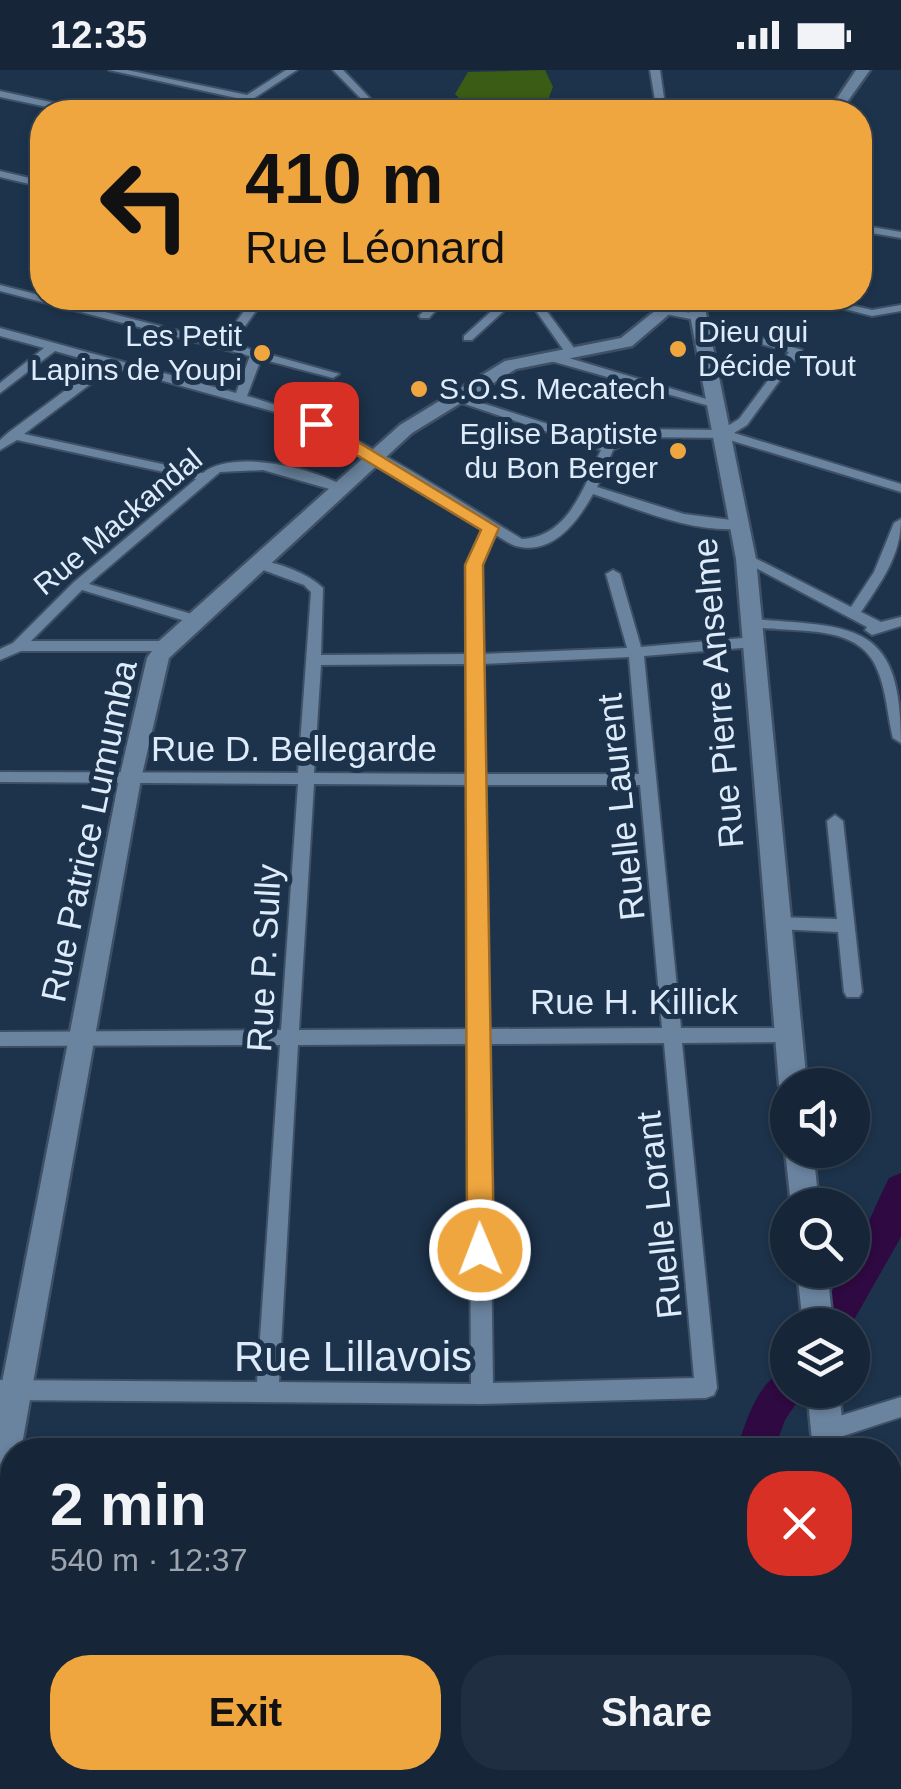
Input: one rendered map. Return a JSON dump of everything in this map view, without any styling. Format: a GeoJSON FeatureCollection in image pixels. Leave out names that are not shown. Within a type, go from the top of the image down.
{"type":"FeatureCollection","features":[{"type":"Feature","properties":{"kind":"street"},"geometry":{"type":"LineString","coordinates":[[114,70],[250,98]]}},
{"type":"Feature","properties":{"kind":"street"},"geometry":{"type":"LineString","coordinates":[[247,100],[292,70]]}},
{"type":"Feature","properties":{"kind":"street"},"geometry":{"type":"LineString","coordinates":[[338,70],[369,100]]}},
{"type":"Feature","properties":{"kind":"street"},"geometry":{"type":"LineString","coordinates":[[654,70],[660,100]]}},
{"type":"Feature","properties":{"kind":"street"},"geometry":{"type":"LineString","coordinates":[[843,100],[860,76],[874,70]]}},
{"type":"Feature","properties":{"kind":"street"},"geometry":{"type":"LineString","coordinates":[[0,94],[30,101]]}},
{"type":"Feature","properties":{"kind":"street"},"geometry":{"type":"LineString","coordinates":[[0,174],[30,181]]}},
{"type":"Feature","properties":{"kind":"street"},"geometry":{"type":"LineString","coordinates":[[872,230],[901,235]]}},
{"type":"Feature","properties":{"kind":"street"},"geometry":{"type":"LineString","coordinates":[[0,288],[30,296]]}},
{"type":"Feature","properties":{"kind":"street"},"geometry":{"type":"LineString","coordinates":[[859,310],[872,313],[901,308]]}},
{"type":"Feature","properties":{"kind":"street"},"geometry":{"type":"LineString","coordinates":[[82,310],[333,374]]}},
{"type":"Feature","properties":{"kind":"street"},"geometry":{"type":"LineString","coordinates":[[224,348],[250,310]]}},
{"type":"Feature","properties":{"kind":"street"},"geometry":{"type":"LineString","coordinates":[[425,316],[430,310]]}},
{"type":"Feature","properties":{"kind":"street"},"geometry":{"type":"LineString","coordinates":[[468,338],[499,310]]}},
{"type":"Feature","properties":{"kind":"street"},"geometry":{"type":"LineString","coordinates":[[540,310],[571,352]]}},
{"type":"Feature","properties":{"kind":"street","name":"Rue Patrice Lumumba"},"geometry":{"type":"LineString","coordinates":[[4,1438],[8,1390],[81,1040],[130,779],[158,658],[166,646],[376,456],[453,398],[511,365],[626,342],[662,310]]}},
{"type":"Feature","properties":{"kind":"street"},"geometry":{"type":"LineString","coordinates":[[698,312],[796,350],[743,422],[724,434]]}},
{"type":"Feature","properties":{"kind":"street","name":"Rue Pierre Anselme"},"geometry":{"type":"LineString","coordinates":[[698,312],[742,525],[790,1068]]}},
{"type":"Feature","properties":{"kind":"street"},"geometry":{"type":"LineString","coordinates":[[0,332],[240,397],[316,424],[519,544],[544,543],[564,529],[608,448],[642,432],[724,434],[901,488]]}},
{"type":"Feature","properties":{"kind":"street"},"geometry":{"type":"LineString","coordinates":[[0,388],[53,347]]}},
{"type":"Feature","properties":{"kind":"street"},"geometry":{"type":"LineString","coordinates":[[240,397],[256,356]]}},
{"type":"Feature","properties":{"kind":"street"},"geometry":{"type":"LineString","coordinates":[[548,356],[716,404]]}},
{"type":"Feature","properties":{"kind":"street"},"geometry":{"type":"LineString","coordinates":[[0,446],[110,362]]}},
{"type":"Feature","properties":{"kind":"street"},"geometry":{"type":"LineString","coordinates":[[453,398],[608,448]]}},
{"type":"Feature","properties":{"kind":"street"},"geometry":{"type":"LineString","coordinates":[[14,435],[204,478]]}},
{"type":"Feature","properties":{"kind":"street","name":"Rue Mackandal"},"geometry":{"type":"LineString","coordinates":[[0,655],[18,646],[79,585],[216,469],[250,464],[340,488]]}},
{"type":"Feature","properties":{"kind":"street"},"geometry":{"type":"LineString","coordinates":[[588,488],[667,513],[742,525]]}},
{"type":"Feature","properties":{"kind":"street"},"geometry":{"type":"LineString","coordinates":[[855,611],[881,572],[901,523]]}},
{"type":"Feature","properties":{"kind":"street"},"geometry":{"type":"LineString","coordinates":[[482,1394],[474,565],[490,528]]}},
{"type":"Feature","properties":{"kind":"street"},"geometry":{"type":"LineString","coordinates":[[746,558],[855,611],[879,627]]}},
{"type":"Feature","properties":{"kind":"street","name":"Rue P. Sully"},"geometry":{"type":"LineString","coordinates":[[260,564],[316,586],[315,660],[267,1394]]}},
{"type":"Feature","properties":{"kind":"street","name":"Ruelle Laurent"},"geometry":{"type":"LineString","coordinates":[[613,574],[636,655],[674,1036]]}},
{"type":"Feature","properties":{"kind":"street"},"geometry":{"type":"LineString","coordinates":[[79,585],[197,620]]}},
{"type":"Feature","properties":{"kind":"street"},"geometry":{"type":"LineString","coordinates":[[315,660],[477,661],[636,655],[753,633],[853,639],[901,621]]}},
{"type":"Feature","properties":{"kind":"street"},"geometry":{"type":"LineString","coordinates":[[853,639],[880,660],[901,738]]}},
{"type":"Feature","properties":{"kind":"street"},"geometry":{"type":"LineString","coordinates":[[18,646],[166,646]]}},
{"type":"Feature","properties":{"kind":"street","name":"Rue D. Bellegarde"},"geometry":{"type":"LineString","coordinates":[[0,776],[648,780]]}},
{"type":"Feature","properties":{"kind":"street"},"geometry":{"type":"LineString","coordinates":[[835,821],[852,992]]}},
{"type":"Feature","properties":{"kind":"street"},"geometry":{"type":"LineString","coordinates":[[776,923],[846,926]]}},
{"type":"Feature","properties":{"kind":"street","name":"Rue H. Killick"},"geometry":{"type":"LineString","coordinates":[[0,1039],[787,1034]]}},
{"type":"Feature","properties":{"kind":"street","name":"Ruelle Lorant"},"geometry":{"type":"LineString","coordinates":[[674,1036],[706,1388]]}},
{"type":"Feature","properties":{"kind":"street","name":"Rue Lillavois"},"geometry":{"type":"LineString","coordinates":[[8,1390],[482,1394],[706,1388]]}},
{"type":"Feature","properties":{"kind":"street"},"geometry":{"type":"LineString","coordinates":[[825,1408],[828,1438]]}},
{"type":"Feature","properties":{"kind":"street"},"geometry":{"type":"LineString","coordinates":[[833,1438],[901,1408]]}},
{"type":"Feature","properties":{"kind":"green space"},"geometry":{"type":"Polygon","coordinates":[[[545,70],[553,87],[548,100],[459,100],[455,94],[468,72],[545,70]]]}},
{"type":"Feature","properties":{"kind":"waterway"},"geometry":{"type":"LineString","coordinates":[[841,1308],[888,1228],[901,1188]]}},
{"type":"Feature","properties":{"kind":"waterway"},"geometry":{"type":"LineString","coordinates":[[760,1438],[772,1408]]}},
{"type":"Feature","properties":{"kind":"place","name":"Dieu qui Décide Tout"},"geometry":{"type":"Point","coordinates":[678,349]}},
{"type":"Feature","properties":{"kind":"place","name":"Les Petit Lapins de Youpi"},"geometry":{"type":"Point","coordinates":[262,353]}},
{"type":"Feature","properties":{"kind":"place","name":"S.O.S. Mecatech"},"geometry":{"type":"Point","coordinates":[419,389]}},
{"type":"Feature","properties":{"kind":"place","name":"Eglise Baptiste du Bon Berger"},"geometry":{"type":"Point","coordinates":[678,451]}},
{"type":"Feature","properties":{"kind":"route"},"geometry":{"type":"LineString","coordinates":[[316,424],[376,456],[490,528],[474,565],[480,1250]]}}]}
